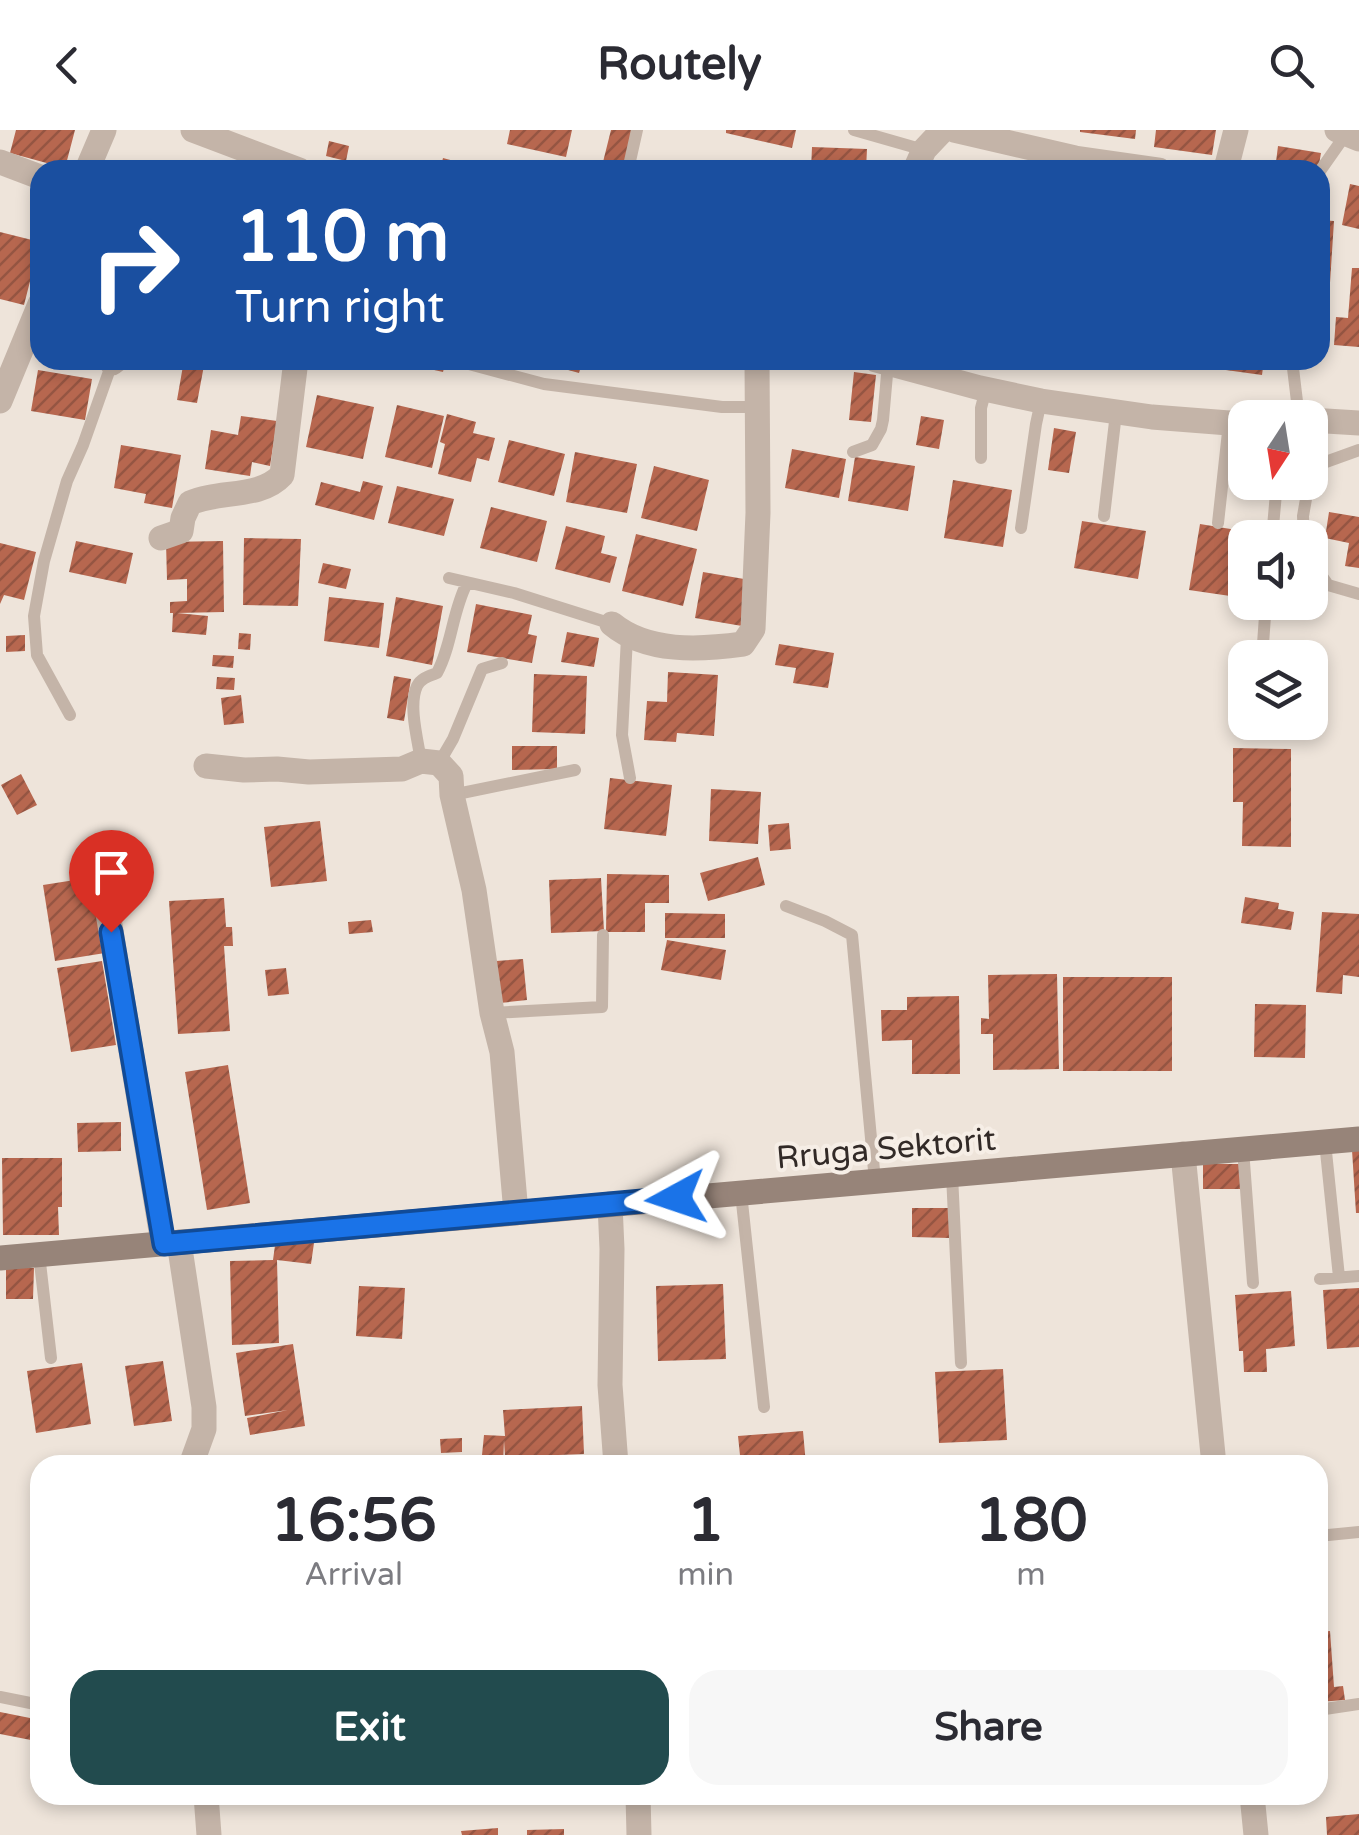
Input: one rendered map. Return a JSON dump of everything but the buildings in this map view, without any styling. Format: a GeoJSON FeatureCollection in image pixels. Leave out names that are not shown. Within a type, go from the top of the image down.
{"type":"FeatureCollection","features":[{"type":"Feature","properties":{"kind":"street"},"geometry":{"type":"LineString","coordinates":[[91,160],[104,130]]}},
{"type":"Feature","properties":{"kind":"street"},"geometry":{"type":"LineString","coordinates":[[193,130],[272,160]]}},
{"type":"Feature","properties":{"kind":"street"},"geometry":{"type":"LineString","coordinates":[[920,160],[943,130]]}},
{"type":"Feature","properties":{"kind":"street"},"geometry":{"type":"LineString","coordinates":[[954,130],[1090,160]]}},
{"type":"Feature","properties":{"kind":"street"},"geometry":{"type":"LineString","coordinates":[[1228,160],[1236,130]]}},
{"type":"Feature","properties":{"kind":"street"},"geometry":{"type":"LineString","coordinates":[[0,162],[30,173]]}},
{"type":"Feature","properties":{"kind":"street"},"geometry":{"type":"LineString","coordinates":[[0,401],[30,328]]}},
{"type":"Feature","properties":{"kind":"street"},"geometry":{"type":"LineString","coordinates":[[161,538],[181,532],[190,504],[205,496],[243,493],[273,485],[282,475],[295,370]]}},
{"type":"Feature","properties":{"kind":"street"},"geometry":{"type":"LineString","coordinates":[[619,631],[651,644],[723,647],[742,644],[753,629],[758,514],[757,370]]}},
{"type":"Feature","properties":{"kind":"street"},"geometry":{"type":"LineString","coordinates":[[912,370],[1041,401],[1228,421]]}},
{"type":"Feature","properties":{"kind":"street"},"geometry":{"type":"LineString","coordinates":[[1328,421],[1359,423]]}},
{"type":"Feature","properties":{"kind":"street"},"geometry":{"type":"LineString","coordinates":[[206,766],[309,772],[402,768],[430,762],[451,776],[502,1052],[516,1213]]}},
{"type":"Feature","properties":{"kind":"street"},"geometry":{"type":"LineString","coordinates":[[104,895],[204,1407],[204,1429],[195,1455]]}},
{"type":"Feature","properties":{"kind":"street","name":"Rruga Sektorit"},"geometry":{"type":"LineString","coordinates":[[0,1258],[1359,1139]]}},
{"type":"Feature","properties":{"kind":"street"},"geometry":{"type":"LineString","coordinates":[[1183,1154],[1213,1455]]}},
{"type":"Feature","properties":{"kind":"street"},"geometry":{"type":"LineString","coordinates":[[610,1204],[610,1384],[615,1455]]}},
{"type":"Feature","properties":{"kind":"street"},"geometry":{"type":"LineString","coordinates":[[207,1805],[209,1835]]}},
{"type":"Feature","properties":{"kind":"street"},"geometry":{"type":"LineString","coordinates":[[638,1805],[639,1835]]}},
{"type":"Feature","properties":{"kind":"street"},"geometry":{"type":"LineString","coordinates":[[1253,1805],[1256,1835]]}},
{"type":"Feature","properties":{"kind":"lane"},"geometry":{"type":"LineString","coordinates":[[630,160],[637,130]]}},
{"type":"Feature","properties":{"kind":"lane"},"geometry":{"type":"LineString","coordinates":[[854,130],[920,160]]}},
{"type":"Feature","properties":{"kind":"lane"},"geometry":{"type":"LineString","coordinates":[[1328,160],[1347,134]]}},
{"type":"Feature","properties":{"kind":"lane"},"geometry":{"type":"LineString","coordinates":[[70,715],[38,655],[34,616],[44,561],[67,482],[111,370]]}},
{"type":"Feature","properties":{"kind":"lane"},"geometry":{"type":"LineString","coordinates":[[492,370],[544,384],[722,408],[758,407]]}},
{"type":"Feature","properties":{"kind":"lane"},"geometry":{"type":"LineString","coordinates":[[853,452],[872,445],[880,429],[882,370]]}},
{"type":"Feature","properties":{"kind":"lane"},"geometry":{"type":"LineString","coordinates":[[1293,370],[1297,400]]}},
{"type":"Feature","properties":{"kind":"lane"},"geometry":{"type":"LineString","coordinates":[[981,458],[981,408],[986,390]]}},
{"type":"Feature","properties":{"kind":"lane"},"geometry":{"type":"LineString","coordinates":[[1021,528],[1041,401]]}},
{"type":"Feature","properties":{"kind":"lane"},"geometry":{"type":"LineString","coordinates":[[1104,516],[1116,412]]}},
{"type":"Feature","properties":{"kind":"lane"},"geometry":{"type":"LineString","coordinates":[[1328,461],[1359,450]]}},
{"type":"Feature","properties":{"kind":"lane"},"geometry":{"type":"LineString","coordinates":[[1218,523],[1228,470]]}},
{"type":"Feature","properties":{"kind":"lane"},"geometry":{"type":"LineString","coordinates":[[449,578],[570,609],[619,631],[622,736],[630,778]]}},
{"type":"Feature","properties":{"kind":"lane"},"geometry":{"type":"LineString","coordinates":[[467,583],[442,665],[417,687],[415,725],[430,762],[453,739],[482,669],[502,663]]}},
{"type":"Feature","properties":{"kind":"lane"},"geometry":{"type":"LineString","coordinates":[[1328,585],[1359,594]]}},
{"type":"Feature","properties":{"kind":"lane"},"geometry":{"type":"LineString","coordinates":[[452,795],[576,770]]}},
{"type":"Feature","properties":{"kind":"lane"},"geometry":{"type":"LineString","coordinates":[[786,906],[852,934],[875,1181]]}},
{"type":"Feature","properties":{"kind":"lane"},"geometry":{"type":"LineString","coordinates":[[492,1013],[602,1007],[603,935]]}},
{"type":"Feature","properties":{"kind":"lane"},"geometry":{"type":"LineString","coordinates":[[1326,1142],[1339,1277]]}},
{"type":"Feature","properties":{"kind":"lane"},"geometry":{"type":"LineString","coordinates":[[1242,1149],[1253,1282]]}},
{"type":"Feature","properties":{"kind":"lane"},"geometry":{"type":"LineString","coordinates":[[952,1174],[962,1363]]}},
{"type":"Feature","properties":{"kind":"lane"},"geometry":{"type":"LineString","coordinates":[[741,1193],[764,1407]]}},
{"type":"Feature","properties":{"kind":"lane"},"geometry":{"type":"LineString","coordinates":[[38,1254],[51,1358]]}},
{"type":"Feature","properties":{"kind":"lane"},"geometry":{"type":"LineString","coordinates":[[1320,1279],[1359,1276]]}},
{"type":"Feature","properties":{"kind":"lane"},"geometry":{"type":"LineString","coordinates":[[1328,1535],[1359,1532]]}},
{"type":"Feature","properties":{"kind":"lane"},"geometry":{"type":"LineString","coordinates":[[0,1696],[30,1702]]}},
{"type":"Feature","properties":{"kind":"lane"},"geometry":{"type":"LineString","coordinates":[[1328,1709],[1359,1704]]}},
{"type":"Feature","properties":{"kind":"route"},"geometry":{"type":"LineString","coordinates":[[111,932],[164,1244],[676,1198]]}}]}
